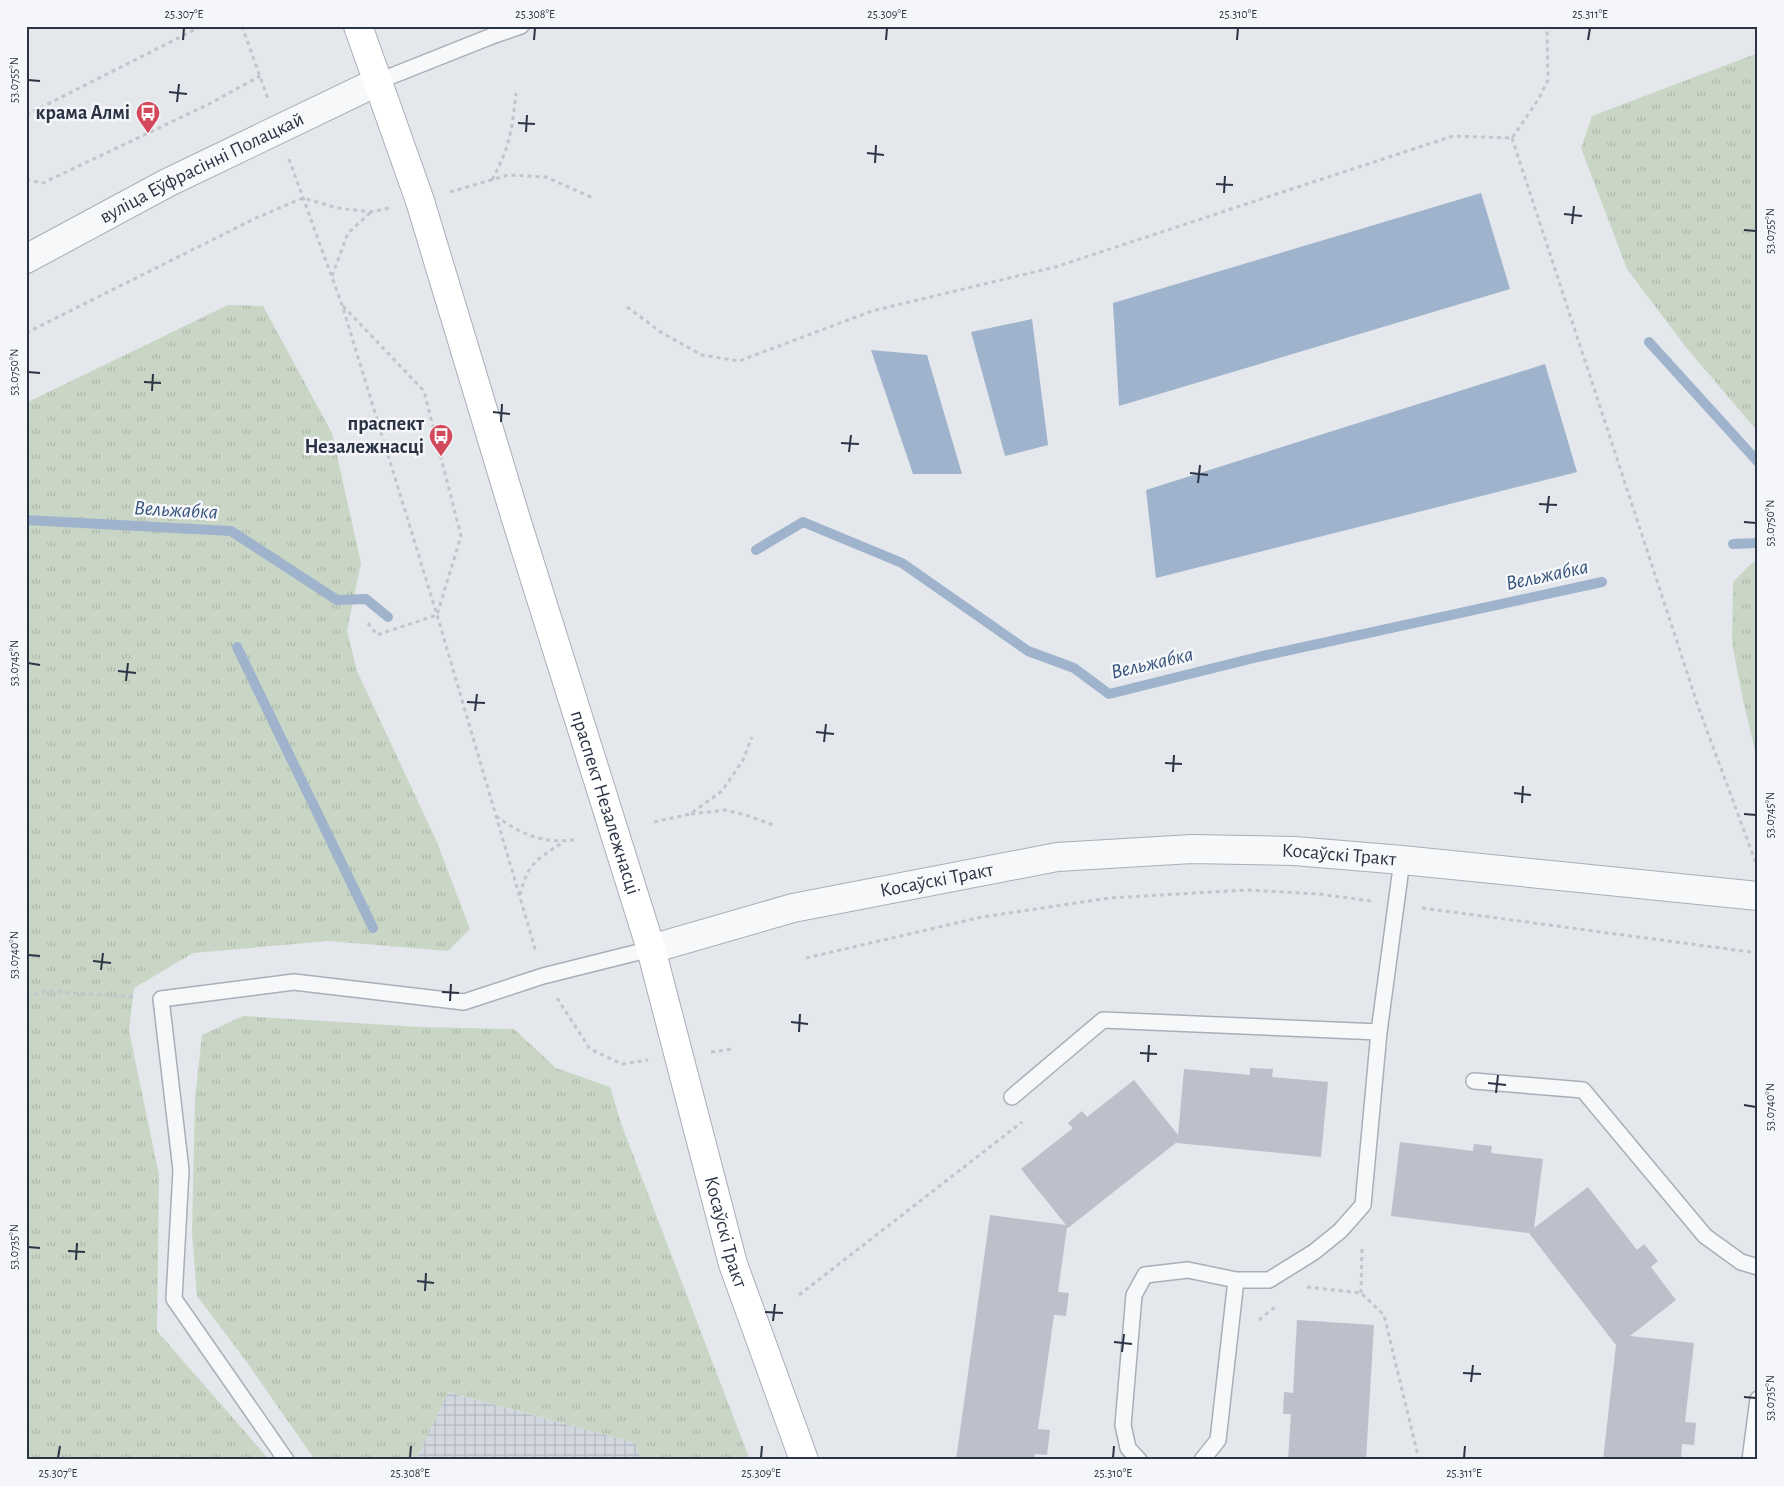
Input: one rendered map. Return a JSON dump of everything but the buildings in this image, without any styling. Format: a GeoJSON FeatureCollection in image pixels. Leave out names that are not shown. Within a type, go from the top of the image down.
{"type":"FeatureCollection","features":[{"type":"Feature","properties":{"kind":"main road","name":"праспект Незалежнасці"},"geometry":{"type":"LineString","coordinates":[[358,26],[420,200],[519,529],[651,949]]}},
{"type":"Feature","properties":{"kind":"main road","name":"Косаўскі Тракт"},"geometry":{"type":"LineString","coordinates":[[651,949],[733,1264],[804,1460]]}},
{"type":"Feature","properties":{"kind":"street","name":"вуліца Еўфрасінні Полацкай"},"geometry":{"type":"LineString","coordinates":[[26,259],[167,183],[378,81]]}},
{"type":"Feature","properties":{"kind":"street","name":"Косаўскі Тракт"},"geometry":{"type":"LineString","coordinates":[[651,949],[793,908],[1057,857],[1192,849],[1294,851],[1758,896]]}},
{"type":"Feature","properties":{"kind":"lane"},"geometry":{"type":"LineString","coordinates":[[378,81],[521,26]]}},
{"type":"Feature","properties":{"kind":"lane"},"geometry":{"type":"LineString","coordinates":[[1140,1460],[1128,1448],[1122,1425],[1134,1295],[1145,1275],[1188,1270],[1236,1280],[1270,1280],[1314,1252],[1340,1231],[1363,1205],[1379,1032],[1402,860]]}},
{"type":"Feature","properties":{"kind":"lane"},"geometry":{"type":"LineString","coordinates":[[286,1460],[174,1299],[181,1170],[161,999],[294,982],[464,1002],[543,976],[651,949]]}},
{"type":"Feature","properties":{"kind":"lane"},"geometry":{"type":"LineString","coordinates":[[1012,1097],[1103,1020],[1379,1032]]}},
{"type":"Feature","properties":{"kind":"lane"},"geometry":{"type":"LineString","coordinates":[[1474,1081],[1583,1090],[1705,1236],[1741,1262],[1758,1267]]}},
{"type":"Feature","properties":{"kind":"lane"},"geometry":{"type":"LineString","coordinates":[[1202,1460],[1218,1440],[1236,1280]]}},
{"type":"Feature","properties":{"kind":"lane"},"geometry":{"type":"LineString","coordinates":[[1750,1460],[1758,1399]]}},
{"type":"Feature","properties":{"kind":"path"},"geometry":{"type":"LineString","coordinates":[[26,115],[202,26]]}},
{"type":"Feature","properties":{"kind":"path"},"geometry":{"type":"LineString","coordinates":[[242,26],[342,305],[437,615],[543,976],[590,1049],[622,1064],[732,1049]]}},
{"type":"Feature","properties":{"kind":"path"},"geometry":{"type":"LineString","coordinates":[[1512,138],[1538,100],[1548,80],[1547,30],[1549,26]]}},
{"type":"Feature","properties":{"kind":"path"},"geometry":{"type":"LineString","coordinates":[[26,180],[43,183],[207,106],[260,76]]}},
{"type":"Feature","properties":{"kind":"path"},"geometry":{"type":"LineString","coordinates":[[492,180],[503,160],[512,133],[516,93]]}},
{"type":"Feature","properties":{"kind":"path"},"geometry":{"type":"LineString","coordinates":[[627,307],[662,332],[702,355],[739,361],[872,311],[1055,267],[1453,136],[1512,138]]}},
{"type":"Feature","properties":{"kind":"path"},"geometry":{"type":"LineString","coordinates":[[1512,138],[1699,709],[1758,869]]}},
{"type":"Feature","properties":{"kind":"path"},"geometry":{"type":"LineString","coordinates":[[26,333],[256,218],[303,198],[338,208],[371,212],[508,175],[546,177],[593,198]]}},
{"type":"Feature","properties":{"kind":"path"},"geometry":{"type":"LineString","coordinates":[[332,277],[348,233],[371,212]]}},
{"type":"Feature","properties":{"kind":"path"},"geometry":{"type":"LineString","coordinates":[[342,305],[424,391],[461,536],[437,615]]}},
{"type":"Feature","properties":{"kind":"path"},"geometry":{"type":"LineString","coordinates":[[368,623],[376,635],[437,615]]}},
{"type":"Feature","properties":{"kind":"path"},"geometry":{"type":"LineString","coordinates":[[690,814],[722,791],[743,760],[752,737]]}},
{"type":"Feature","properties":{"kind":"path"},"geometry":{"type":"LineString","coordinates":[[654,822],[690,814],[725,810],[773,825]]}},
{"type":"Feature","properties":{"kind":"path"},"geometry":{"type":"LineString","coordinates":[[496,815],[516,830],[532,836],[563,842],[578,839]]}},
{"type":"Feature","properties":{"kind":"path"},"geometry":{"type":"LineString","coordinates":[[520,896],[525,876],[536,860],[563,842]]}},
{"type":"Feature","properties":{"kind":"path"},"geometry":{"type":"LineString","coordinates":[[806,958],[982,917],[1109,898],[1247,890],[1319,894],[1758,953]]}},
{"type":"Feature","properties":{"kind":"path"},"geometry":{"type":"LineString","coordinates":[[26,997],[46,991],[161,999]]}},
{"type":"Feature","properties":{"kind":"path"},"geometry":{"type":"LineString","coordinates":[[799,1295],[1023,1121],[1012,1097]]}},
{"type":"Feature","properties":{"kind":"path"},"geometry":{"type":"LineString","coordinates":[[1300,1287],[1361,1292],[1384,1315],[1419,1460]]}},
{"type":"Feature","properties":{"kind":"path"},"geometry":{"type":"LineString","coordinates":[[1252,1325],[1280,1303]]}},
{"type":"Feature","properties":{"kind":"shaded area"},"geometry":{"type":"Polygon","coordinates":[[[447,1392],[635,1443],[641,1460],[416,1460],[447,1392]]]}},
{"type":"Feature","properties":{"kind":"green space"},"geometry":{"type":"Polygon","coordinates":[[[1758,53],[1758,432],[1685,346],[1627,269],[1581,148],[1592,116],[1758,53]]]}},
{"type":"Feature","properties":{"kind":"green space"},"geometry":{"type":"Polygon","coordinates":[[[228,305],[263,306],[332,433],[361,563],[347,630],[357,671],[436,840],[470,929],[448,951],[329,941],[193,953],[134,988],[129,1031],[159,1175],[157,1331],[266,1456],[267,1460],[26,1460],[26,403],[228,305]]]}},
{"type":"Feature","properties":{"kind":"green space"},"geometry":{"type":"Polygon","coordinates":[[[1753,562],[1758,562],[1758,763],[1732,643],[1733,582],[1753,562]]]}},
{"type":"Feature","properties":{"kind":"green space"},"geometry":{"type":"Polygon","coordinates":[[[243,1016],[420,1027],[514,1029],[556,1068],[610,1087],[622,1126],[750,1460],[641,1460],[635,1443],[448,1392],[416,1460],[315,1460],[246,1361],[197,1296],[192,1233],[195,1098],[202,1035],[243,1016]]]}},
{"type":"Feature","properties":{"kind":"water"},"geometry":{"type":"Polygon","coordinates":[[[1481,193],[1510,289],[1119,406],[1113,303],[1481,193]]]}},
{"type":"Feature","properties":{"kind":"water"},"geometry":{"type":"Polygon","coordinates":[[[1032,319],[1048,445],[1005,456],[971,332],[1032,319]]]}},
{"type":"Feature","properties":{"kind":"water"},"geometry":{"type":"Polygon","coordinates":[[[871,350],[927,355],[962,474],[913,474],[871,350]]]}},
{"type":"Feature","properties":{"kind":"water"},"geometry":{"type":"Polygon","coordinates":[[[1545,364],[1577,472],[1156,578],[1146,490],[1545,364]]]}},
{"type":"Feature","properties":{"kind":"waterway"},"geometry":{"type":"LineString","coordinates":[[1649,342],[1758,462]]}},
{"type":"Feature","properties":{"kind":"waterway","name":"Вельжабка"},"geometry":{"type":"LineString","coordinates":[[26,520],[231,531],[337,600],[366,599],[388,617]]}},
{"type":"Feature","properties":{"kind":"waterway","name":"Вельжабка"},"geometry":{"type":"LineString","coordinates":[[756,550],[803,522],[902,563],[1028,651],[1074,668],[1109,694],[1258,657],[1602,582]]}},
{"type":"Feature","properties":{"kind":"waterway","name":"Вельжабка"},"geometry":{"type":"LineString","coordinates":[[1733,544],[1758,543]]}},
{"type":"Feature","properties":{"kind":"waterway"},"geometry":{"type":"LineString","coordinates":[[237,647],[373,928]]}},
{"type":"Feature","properties":{"kind":"place","name":"крама Алмі"},"geometry":{"type":"Point","coordinates":[148,134]}},
{"type":"Feature","properties":{"kind":"place","name":"праспект Незалежнасці"},"geometry":{"type":"Point","coordinates":[441,457]}}]}
